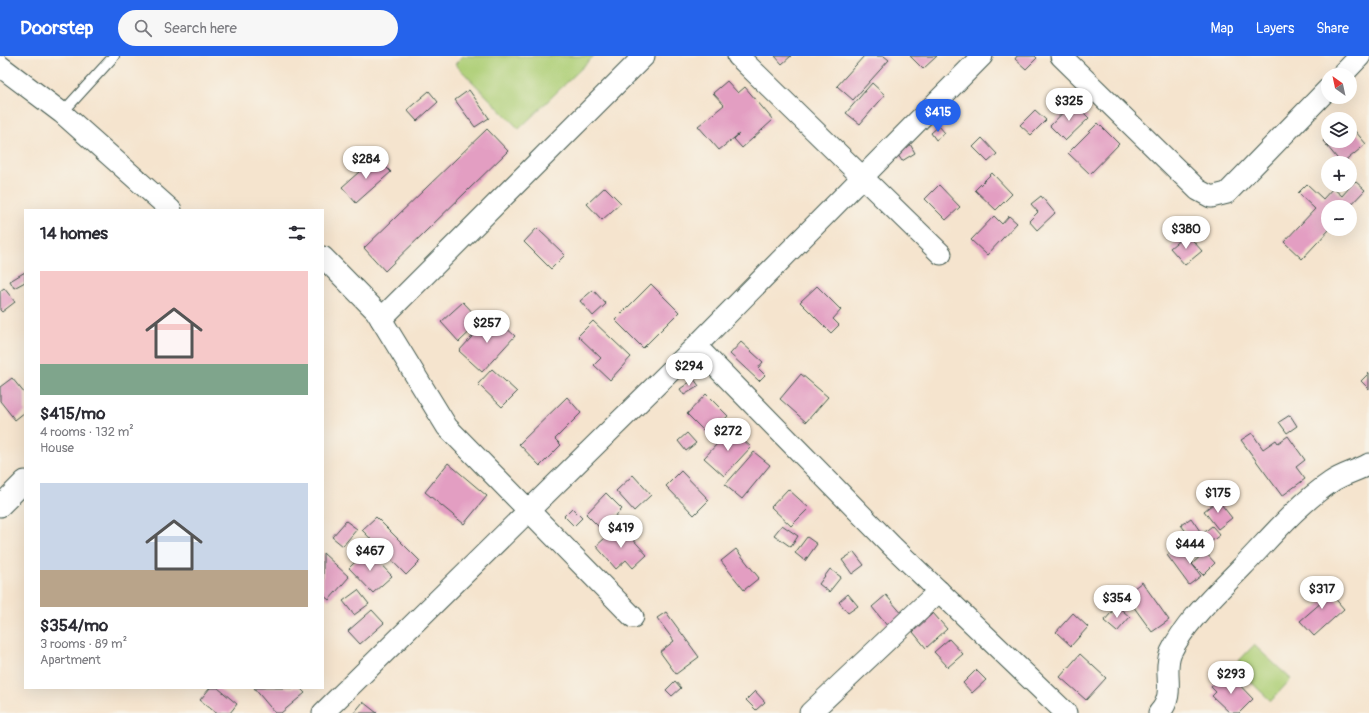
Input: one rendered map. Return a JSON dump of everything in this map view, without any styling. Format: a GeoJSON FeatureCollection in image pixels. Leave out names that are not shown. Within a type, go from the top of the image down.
{"type":"FeatureCollection","features":[{"type":"Feature","properties":{"kind":"street"},"geometry":{"type":"LineString","coordinates":[[381,319],[644,56]]}},
{"type":"Feature","properties":{"kind":"street"},"geometry":{"type":"LineString","coordinates":[[738,56],[941,254]]}},
{"type":"Feature","properties":{"kind":"street"},"geometry":{"type":"LineString","coordinates":[[323,713],[696,346],[982,56]]}},
{"type":"Feature","properties":{"kind":"street"},"geometry":{"type":"LineString","coordinates":[[1061,56],[1198,190],[1211,197],[1227,193],[1321,96]]}},
{"type":"Feature","properties":{"kind":"street"},"geometry":{"type":"LineString","coordinates":[[1349,68],[1362,56],[1369,60]]}},
{"type":"Feature","properties":{"kind":"street"},"geometry":{"type":"LineString","coordinates":[[0,66],[62,113],[170,209]]}},
{"type":"Feature","properties":{"kind":"street"},"geometry":{"type":"LineString","coordinates":[[324,258],[376,311],[447,427],[633,617]]}},
{"type":"Feature","properties":{"kind":"street"},"geometry":{"type":"LineString","coordinates":[[696,346],[892,546],[1066,713]]}},
{"type":"Feature","properties":{"kind":"street"},"geometry":{"type":"LineString","coordinates":[[1159,713],[1168,698],[1168,666],[1171,653],[1197,615],[1292,515],[1314,495],[1332,481],[1369,464]]}},
{"type":"Feature","properties":{"kind":"street"},"geometry":{"type":"LineString","coordinates":[[0,506],[24,482]]}},
{"type":"Feature","properties":{"kind":"street"},"geometry":{"type":"LineString","coordinates":[[810,713],[939,591]]}},
{"type":"Feature","properties":{"kind":"lane"},"geometry":{"type":"LineString","coordinates":[[62,113],[114,56]]}},
{"type":"Feature","properties":{"kind":"green space"},"geometry":{"type":"Polygon","coordinates":[[[463,56],[594,56],[519,129],[455,64],[463,56]]]}},
{"type":"Feature","properties":{"kind":"green space"},"geometry":{"type":"Polygon","coordinates":[[[1254,645],[1291,679],[1271,701],[1234,666],[1254,645]]]}},
{"type":"Feature","properties":{"kind":"building"},"geometry":{"type":"Polygon","coordinates":[[[775,56],[791,56],[782,64],[775,56]]]}},
{"type":"Feature","properties":{"kind":"building"},"geometry":{"type":"Polygon","coordinates":[[[864,56],[884,56],[889,60],[853,100],[837,86],[864,56]]]}},
{"type":"Feature","properties":{"kind":"building"},"geometry":{"type":"Polygon","coordinates":[[[910,56],[937,56],[923,69],[910,56]]]}},
{"type":"Feature","properties":{"kind":"building"},"geometry":{"type":"Polygon","coordinates":[[[1017,56],[1035,56],[1037,58],[1026,69],[1015,59],[1017,56]]]}},
{"type":"Feature","properties":{"kind":"building"},"geometry":{"type":"Polygon","coordinates":[[[727,81],[738,93],[745,87],[773,120],[742,148],[734,139],[739,134],[719,150],[698,126],[724,105],[713,93],[727,81]]]}},
{"type":"Feature","properties":{"kind":"building"},"geometry":{"type":"Polygon","coordinates":[[[872,83],[885,95],[860,124],[846,113],[872,83]]]}},
{"type":"Feature","properties":{"kind":"building"},"geometry":{"type":"Polygon","coordinates":[[[469,90],[489,118],[475,127],[455,100],[469,90]]]}},
{"type":"Feature","properties":{"kind":"building"},"geometry":{"type":"Polygon","coordinates":[[[429,91],[438,102],[417,121],[407,110],[429,91]]]}},
{"type":"Feature","properties":{"kind":"building"},"geometry":{"type":"Polygon","coordinates":[[[1073,102],[1089,118],[1065,141],[1050,126],[1073,102]]]}},
{"type":"Feature","properties":{"kind":"building"},"geometry":{"type":"Polygon","coordinates":[[[1035,110],[1046,120],[1031,135],[1020,125],[1035,110]]]}},
{"type":"Feature","properties":{"kind":"building"},"geometry":{"type":"Polygon","coordinates":[[[1098,123],[1119,144],[1090,174],[1068,153],[1098,123]]]}},
{"type":"Feature","properties":{"kind":"building"},"geometry":{"type":"Polygon","coordinates":[[[939,126],[945,133],[936,140],[931,133],[939,126]]]}},
{"type":"Feature","properties":{"kind":"building"},"geometry":{"type":"Polygon","coordinates":[[[487,129],[508,151],[385,271],[364,248],[487,129]]]}},
{"type":"Feature","properties":{"kind":"building"},"geometry":{"type":"Polygon","coordinates":[[[1357,133],[1366,144],[1351,156],[1335,156],[1329,148],[1357,148],[1357,133]]]}},
{"type":"Feature","properties":{"kind":"building"},"geometry":{"type":"Polygon","coordinates":[[[982,138],[997,154],[988,162],[973,147],[982,138]]]}},
{"type":"Feature","properties":{"kind":"building"},"geometry":{"type":"Polygon","coordinates":[[[910,144],[915,153],[902,161],[896,152],[910,144]]]}},
{"type":"Feature","properties":{"kind":"building"},"geometry":{"type":"Polygon","coordinates":[[[376,157],[391,172],[356,203],[342,187],[376,157]]]}},
{"type":"Feature","properties":{"kind":"building"},"geometry":{"type":"Polygon","coordinates":[[[992,173],[1012,194],[996,210],[975,190],[992,173]]]}},
{"type":"Feature","properties":{"kind":"building"},"geometry":{"type":"Polygon","coordinates":[[[1357,183],[1365,190],[1356,200],[1321,200],[1321,236],[1323,236],[1302,259],[1284,242],[1315,209],[1298,193],[1307,184],[1323,199],[1329,192],[1338,192],[1342,196],[1345,192],[1357,192],[1357,183]]]}},
{"type":"Feature","properties":{"kind":"building"},"geometry":{"type":"Polygon","coordinates":[[[939,185],[960,207],[946,220],[925,199],[939,185]]]}},
{"type":"Feature","properties":{"kind":"building"},"geometry":{"type":"Polygon","coordinates":[[[605,187],[621,203],[602,220],[587,204],[605,187]]]}},
{"type":"Feature","properties":{"kind":"building"},"geometry":{"type":"Polygon","coordinates":[[[1041,196],[1055,213],[1037,230],[1029,221],[1038,212],[1031,204],[1041,196]]]}},
{"type":"Feature","properties":{"kind":"building"},"geometry":{"type":"Polygon","coordinates":[[[994,216],[1002,224],[1009,216],[1017,223],[987,255],[971,240],[994,216]]]}},
{"type":"Feature","properties":{"kind":"building"},"geometry":{"type":"Polygon","coordinates":[[[537,228],[565,255],[551,269],[524,242],[537,228]]]}},
{"type":"Feature","properties":{"kind":"building"},"geometry":{"type":"Polygon","coordinates":[[[1187,234],[1202,251],[1185,265],[1170,248],[1187,234]]]}},
{"type":"Feature","properties":{"kind":"building"},"geometry":{"type":"Polygon","coordinates":[[[24,273],[24,283],[14,288],[10,281],[24,273]]]}},
{"type":"Feature","properties":{"kind":"building"},"geometry":{"type":"Polygon","coordinates":[[[651,284],[679,312],[643,348],[615,320],[651,284]]]}},
{"type":"Feature","properties":{"kind":"building"},"geometry":{"type":"Polygon","coordinates":[[[817,286],[841,310],[833,319],[839,325],[831,333],[800,302],[817,286]]]}},
{"type":"Feature","properties":{"kind":"building"},"geometry":{"type":"Polygon","coordinates":[[[4,288],[15,302],[2,312],[0,310],[0,291],[4,288]]]}},
{"type":"Feature","properties":{"kind":"building"},"geometry":{"type":"Polygon","coordinates":[[[593,290],[606,304],[593,316],[580,301],[593,290]]]}},
{"type":"Feature","properties":{"kind":"building"},"geometry":{"type":"Polygon","coordinates":[[[463,302],[481,321],[459,342],[441,322],[463,302]]]}},
{"type":"Feature","properties":{"kind":"building"},"geometry":{"type":"Polygon","coordinates":[[[492,315],[515,336],[482,372],[459,351],[492,315]]]}},
{"type":"Feature","properties":{"kind":"building"},"geometry":{"type":"Polygon","coordinates":[[[593,321],[631,357],[610,380],[594,365],[601,358],[578,336],[593,321]]]}},
{"type":"Feature","properties":{"kind":"building"},"geometry":{"type":"Polygon","coordinates":[[[741,342],[763,362],[758,368],[765,375],[759,381],[730,354],[741,342]]]}},
{"type":"Feature","properties":{"kind":"building"},"geometry":{"type":"Polygon","coordinates":[[[492,369],[517,392],[502,407],[478,384],[492,369]]]}},
{"type":"Feature","properties":{"kind":"building"},"geometry":{"type":"Polygon","coordinates":[[[1369,373],[1369,389],[1361,381],[1369,373]]]}},
{"type":"Feature","properties":{"kind":"building"},"geometry":{"type":"Polygon","coordinates":[[[801,374],[828,397],[806,422],[780,399],[801,374]]]}},
{"type":"Feature","properties":{"kind":"building"},"geometry":{"type":"Polygon","coordinates":[[[12,378],[24,393],[24,413],[15,420],[0,401],[0,387],[12,378]]]}},
{"type":"Feature","properties":{"kind":"building"},"geometry":{"type":"Polygon","coordinates":[[[694,379],[699,386],[684,395],[680,389],[694,379]]]}},
{"type":"Feature","properties":{"kind":"building"},"geometry":{"type":"Polygon","coordinates":[[[706,394],[728,416],[708,435],[687,414],[706,394]]]}},
{"type":"Feature","properties":{"kind":"building"},"geometry":{"type":"Polygon","coordinates":[[[567,397],[581,413],[555,439],[561,445],[540,466],[519,444],[567,397]]]}},
{"type":"Feature","properties":{"kind":"building"},"geometry":{"type":"Polygon","coordinates":[[[1290,415],[1297,426],[1287,433],[1279,422],[1290,415]]]}},
{"type":"Feature","properties":{"kind":"building"},"geometry":{"type":"Polygon","coordinates":[[[731,429],[751,447],[724,476],[704,458],[731,429]]]}},
{"type":"Feature","properties":{"kind":"building"},"geometry":{"type":"Polygon","coordinates":[[[687,433],[696,443],[686,451],[678,441],[687,433]]]}},
{"type":"Feature","properties":{"kind":"building"},"geometry":{"type":"Polygon","coordinates":[[[1252,433],[1263,449],[1276,440],[1278,443],[1288,436],[1305,460],[1296,467],[1305,479],[1282,496],[1241,440],[1252,433]]]}},
{"type":"Feature","properties":{"kind":"building"},"geometry":{"type":"Polygon","coordinates":[[[754,452],[770,465],[742,499],[725,485],[754,452]]]}},
{"type":"Feature","properties":{"kind":"building"},"geometry":{"type":"Polygon","coordinates":[[[448,463],[487,496],[464,524],[425,492],[448,463]]]}},
{"type":"Feature","properties":{"kind":"building"},"geometry":{"type":"Polygon","coordinates":[[[681,471],[709,500],[694,515],[666,486],[681,471]]]}},
{"type":"Feature","properties":{"kind":"building"},"geometry":{"type":"Polygon","coordinates":[[[633,475],[651,495],[634,511],[616,491],[633,475]]]}},
{"type":"Feature","properties":{"kind":"building"},"geometry":{"type":"Polygon","coordinates":[[[788,489],[809,508],[791,526],[771,507],[788,489]]]}},
{"type":"Feature","properties":{"kind":"building"},"geometry":{"type":"Polygon","coordinates":[[[606,493],[622,509],[602,530],[586,514],[606,493]]]}},
{"type":"Feature","properties":{"kind":"building"},"geometry":{"type":"Polygon","coordinates":[[[1218,500],[1232,518],[1218,529],[1204,511],[1218,500]]]}},
{"type":"Feature","properties":{"kind":"building"},"geometry":{"type":"Polygon","coordinates":[[[572,508],[582,518],[574,526],[564,516],[572,508]]]}},
{"type":"Feature","properties":{"kind":"building"},"geometry":{"type":"Polygon","coordinates":[[[376,517],[420,561],[406,575],[362,530],[376,517]]]}},
{"type":"Feature","properties":{"kind":"building"},"geometry":{"type":"Polygon","coordinates":[[[1191,518],[1202,534],[1212,526],[1220,535],[1200,550],[1181,525],[1191,518]]]}},
{"type":"Feature","properties":{"kind":"building"},"geometry":{"type":"Polygon","coordinates":[[[346,521],[357,529],[343,546],[332,537],[346,521]]]}},
{"type":"Feature","properties":{"kind":"building"},"geometry":{"type":"Polygon","coordinates":[[[620,525],[647,555],[633,568],[626,560],[616,569],[596,546],[620,525]]]}},
{"type":"Feature","properties":{"kind":"building"},"geometry":{"type":"Polygon","coordinates":[[[782,525],[798,536],[791,547],[774,535],[782,525]]]}},
{"type":"Feature","properties":{"kind":"building"},"geometry":{"type":"Polygon","coordinates":[[[807,537],[817,544],[805,561],[795,553],[807,537]]]}},
{"type":"Feature","properties":{"kind":"building"},"geometry":{"type":"Polygon","coordinates":[[[1179,546],[1201,576],[1189,585],[1167,555],[1179,546]]]}},
{"type":"Feature","properties":{"kind":"building"},"geometry":{"type":"Polygon","coordinates":[[[736,549],[759,578],[744,590],[721,561],[736,549]]]}},
{"type":"Feature","properties":{"kind":"building"},"geometry":{"type":"Polygon","coordinates":[[[367,550],[392,576],[373,593],[349,568],[367,550]]]}},
{"type":"Feature","properties":{"kind":"building"},"geometry":{"type":"Polygon","coordinates":[[[854,552],[864,565],[852,574],[842,560],[854,552]]]}},
{"type":"Feature","properties":{"kind":"building"},"geometry":{"type":"Polygon","coordinates":[[[1205,552],[1215,563],[1203,575],[1192,564],[1205,552]]]}},
{"type":"Feature","properties":{"kind":"building"},"geometry":{"type":"Polygon","coordinates":[[[324,554],[349,577],[329,600],[324,596],[324,554]]]}},
{"type":"Feature","properties":{"kind":"building"},"geometry":{"type":"Polygon","coordinates":[[[830,569],[841,577],[829,592],[819,584],[830,569]]]}},
{"type":"Feature","properties":{"kind":"building"},"geometry":{"type":"Polygon","coordinates":[[[1320,581],[1344,609],[1314,636],[1300,621],[1323,601],[1311,589],[1320,581]]]}},
{"type":"Feature","properties":{"kind":"building"},"geometry":{"type":"Polygon","coordinates":[[[1142,582],[1169,620],[1152,632],[1125,595],[1142,582]]]}},
{"type":"Feature","properties":{"kind":"building"},"geometry":{"type":"Polygon","coordinates":[[[358,590],[369,604],[354,615],[343,601],[358,590]]]}},
{"type":"Feature","properties":{"kind":"building"},"geometry":{"type":"Polygon","coordinates":[[[848,594],[858,606],[848,613],[839,602],[848,594]]]}},
{"type":"Feature","properties":{"kind":"building"},"geometry":{"type":"Polygon","coordinates":[[[886,595],[903,615],[888,627],[872,607],[886,595]]]}},
{"type":"Feature","properties":{"kind":"building"},"geometry":{"type":"Polygon","coordinates":[[[1117,606],[1130,617],[1117,632],[1104,621],[1117,606]]]}},
{"type":"Feature","properties":{"kind":"building"},"geometry":{"type":"Polygon","coordinates":[[[372,610],[384,623],[360,644],[348,631],[372,610]]]}},
{"type":"Feature","properties":{"kind":"building"},"geometry":{"type":"Polygon","coordinates":[[[666,612],[699,657],[676,674],[660,652],[674,641],[657,618],[666,612]]]}},
{"type":"Feature","properties":{"kind":"building"},"geometry":{"type":"Polygon","coordinates":[[[933,613],[947,629],[926,648],[913,632],[933,613]]]}},
{"type":"Feature","properties":{"kind":"building"},"geometry":{"type":"Polygon","coordinates":[[[1073,613],[1088,627],[1071,646],[1056,632],[1073,613]]]}},
{"type":"Feature","properties":{"kind":"building"},"geometry":{"type":"Polygon","coordinates":[[[949,639],[963,654],[948,667],[934,652],[949,639]]]}},
{"type":"Feature","properties":{"kind":"building"},"geometry":{"type":"Polygon","coordinates":[[[1080,654],[1106,678],[1086,700],[1060,677],[1080,654]]]}},
{"type":"Feature","properties":{"kind":"building"},"geometry":{"type":"Polygon","coordinates":[[[976,670],[986,680],[972,693],[963,683],[976,670]]]}},
{"type":"Feature","properties":{"kind":"building"},"geometry":{"type":"Polygon","coordinates":[[[1224,675],[1229,680],[1232,677],[1253,699],[1239,713],[1230,713],[1212,696],[1216,692],[1211,687],[1224,675]]]}},
{"type":"Feature","properties":{"kind":"building"},"geometry":{"type":"Polygon","coordinates":[[[675,681],[681,688],[672,696],[666,690],[675,681]]]}},
{"type":"Feature","properties":{"kind":"building"},"geometry":{"type":"Polygon","coordinates":[[[209,689],[219,689],[237,704],[230,713],[216,713],[200,700],[209,689]]]}},
{"type":"Feature","properties":{"kind":"building"},"geometry":{"type":"Polygon","coordinates":[[[255,689],[301,689],[305,693],[281,713],[275,713],[255,689]]]}},
{"type":"Feature","properties":{"kind":"building"},"geometry":{"type":"Polygon","coordinates":[[[755,691],[765,702],[756,710],[746,700],[755,691]]]}},
{"type":"Feature","properties":{"kind":"building"},"geometry":{"type":"Polygon","coordinates":[[[363,702],[377,713],[354,713],[363,702]]]}}]}
